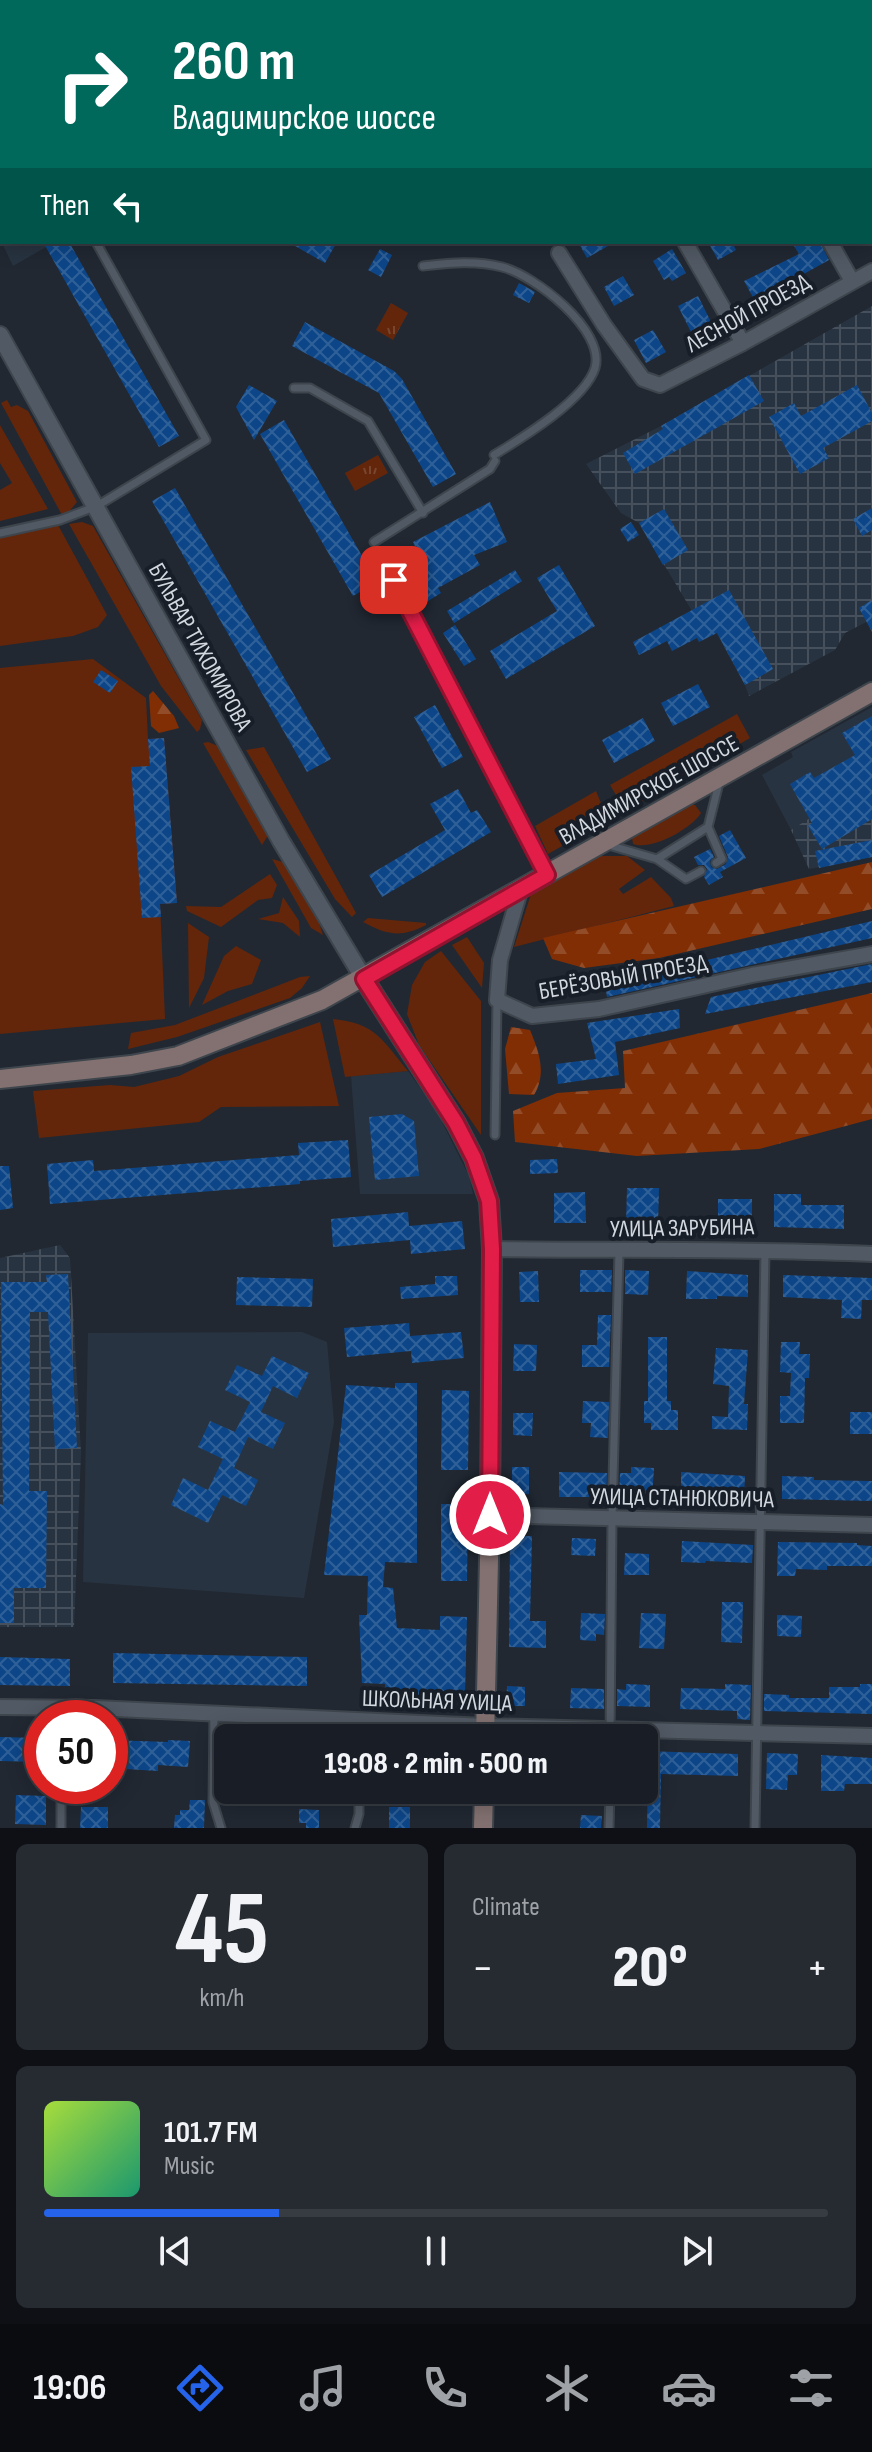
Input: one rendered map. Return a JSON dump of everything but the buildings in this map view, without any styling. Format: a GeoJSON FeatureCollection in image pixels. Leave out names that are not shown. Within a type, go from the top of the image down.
{"type":"FeatureCollection","features":[{"type":"Feature","properties":{"kind":"main road","name":"ВЛАДИМИРСКОЕ ШОССЕ"},"geometry":{"type":"LineString","coordinates":[[0,1079],[131,1065],[178,1056],[322,1000],[872,692]]}},
{"type":"Feature","properties":{"kind":"main road"},"geometry":{"type":"LineString","coordinates":[[364,979],[456,1123],[474,1158],[489,1201],[492,1249],[485,1724]]}},
{"type":"Feature","properties":{"kind":"main road"},"geometry":{"type":"LineString","coordinates":[[483,1828],[484,1804]]}},
{"type":"Feature","properties":{"kind":"street"},"geometry":{"type":"LineString","coordinates":[[686,244],[743,343]]}},
{"type":"Feature","properties":{"kind":"street"},"geometry":{"type":"LineString","coordinates":[[831,244],[852,281]]}},
{"type":"Feature","properties":{"kind":"street","name":"ЛЕСНОЙ ПРОЕЗД"},"geometry":{"type":"LineString","coordinates":[[559,253],[604,325],[643,379],[660,385],[872,271]]}},
{"type":"Feature","properties":{"kind":"street","name":"БУЛЬВАР ТИХОМИРОВА"},"geometry":{"type":"LineString","coordinates":[[0,335],[267,816],[364,979]]}},
{"type":"Feature","properties":{"kind":"street"},"geometry":{"type":"LineString","coordinates":[[383,559],[547,875]]}},
{"type":"Feature","properties":{"kind":"street"},"geometry":{"type":"LineString","coordinates":[[497,1000],[500,960],[520,891]]}},
{"type":"Feature","properties":{"kind":"street","name":"БЕРЁЗОВЫЙ ПРОЕЗД"},"geometry":{"type":"LineString","coordinates":[[497,1000],[532,1016],[599,1009],[752,975],[872,954]]}},
{"type":"Feature","properties":{"kind":"street","name":"УЛИЦА ЗАРУБИНА"},"geometry":{"type":"LineString","coordinates":[[492,1249],[619,1252],[765,1249],[872,1254]]}},
{"type":"Feature","properties":{"kind":"street","name":"УЛИЦА СТАНЮКОВИЧА"},"geometry":{"type":"LineString","coordinates":[[490,1515],[872,1525]]}},
{"type":"Feature","properties":{"kind":"street","name":"ШКОЛЬНАЯ УЛИЦА"},"geometry":{"type":"LineString","coordinates":[[0,1707],[24,1709]]}},
{"type":"Feature","properties":{"kind":"street","name":"ШКОЛЬНАЯ УЛИЦА"},"geometry":{"type":"LineString","coordinates":[[128,1713],[214,1714],[402,1724]]}},
{"type":"Feature","properties":{"kind":"street","name":"ШКОЛЬНАЯ УЛИЦА"},"geometry":{"type":"LineString","coordinates":[[658,1734],[872,1736]]}},
{"type":"Feature","properties":{"kind":"lane"},"geometry":{"type":"LineString","coordinates":[[0,533],[60,520],[97,506],[206,440],[97,244]]}},
{"type":"Feature","properties":{"kind":"lane"},"geometry":{"type":"LineString","coordinates":[[374,542],[490,469],[494,458],[534,431],[573,398],[589,381],[597,358],[590,339],[576,318],[552,295],[523,275],[502,267],[465,262],[423,266]]}},
{"type":"Feature","properties":{"kind":"lane"},"geometry":{"type":"LineString","coordinates":[[294,388],[310,388],[368,421],[423,513]]}},
{"type":"Feature","properties":{"kind":"lane"},"geometry":{"type":"LineString","coordinates":[[716,863],[722,859],[708,827],[720,778]]}},
{"type":"Feature","properties":{"kind":"lane"},"geometry":{"type":"LineString","coordinates":[[657,859],[708,827]]}},
{"type":"Feature","properties":{"kind":"lane"},"geometry":{"type":"LineString","coordinates":[[603,844],[657,859],[686,879],[701,871]]}},
{"type":"Feature","properties":{"kind":"lane"},"geometry":{"type":"LineString","coordinates":[[495,1135],[497,1000]]}},
{"type":"Feature","properties":{"kind":"lane"},"geometry":{"type":"LineString","coordinates":[[755,1828],[765,1249]]}},
{"type":"Feature","properties":{"kind":"lane"},"geometry":{"type":"LineString","coordinates":[[610,1724],[619,1252]]}},
{"type":"Feature","properties":{"kind":"lane"},"geometry":{"type":"LineString","coordinates":[[214,1714],[213,1802],[221,1828]]}},
{"type":"Feature","properties":{"kind":"lane"},"geometry":{"type":"LineString","coordinates":[[61,1804],[61,1828]]}},
{"type":"Feature","properties":{"kind":"lane"},"geometry":{"type":"LineString","coordinates":[[355,1828],[359,1804]]}},
{"type":"Feature","properties":{"kind":"lane"},"geometry":{"type":"LineString","coordinates":[[609,1828],[610,1804]]}},
{"type":"Feature","properties":{"kind":"shaded area"},"geometry":{"type":"Polygon","coordinates":[[[2,244],[52,244],[13,266],[2,244]]]}},
{"type":"Feature","properties":{"kind":"shaded area"},"geometry":{"type":"Polygon","coordinates":[[[872,306],[872,619],[845,633],[835,650],[749,696],[702,606],[692,611],[639,523],[621,513],[586,464],[661,426],[872,306]]]}},
{"type":"Feature","properties":{"kind":"shaded area"},"geometry":{"type":"Polygon","coordinates":[[[872,707],[872,791],[791,830],[762,775],[793,757],[791,752],[872,707]]]}},
{"type":"Feature","properties":{"kind":"shaded area"},"geometry":{"type":"Polygon","coordinates":[[[872,791],[872,857],[809,869],[791,830],[823,810],[872,791]]]}},
{"type":"Feature","properties":{"kind":"shaded area"},"geometry":{"type":"Polygon","coordinates":[[[408,1071],[436,1110],[469,1176],[473,1194],[360,1194],[351,1076],[408,1071]]]}},
{"type":"Feature","properties":{"kind":"shaded area"},"geometry":{"type":"Polygon","coordinates":[[[60,1245],[70,1258],[81,1452],[74,1627],[0,1627],[0,1258],[60,1245]]]}},
{"type":"Feature","properties":{"kind":"shaded area"},"geometry":{"type":"Polygon","coordinates":[[[302,1332],[327,1342],[334,1422],[304,1598],[83,1582],[88,1333],[302,1332]]]}},
{"type":"Feature","properties":{"kind":"green space"},"geometry":{"type":"Polygon","coordinates":[[[391,303],[408,313],[393,340],[376,330],[391,303]]]}},
{"type":"Feature","properties":{"kind":"green space"},"geometry":{"type":"Polygon","coordinates":[[[7,400],[11,407],[17,405],[28,411],[77,502],[67,514],[62,515],[1,403],[7,400]]]}},
{"type":"Feature","properties":{"kind":"green space"},"geometry":{"type":"Polygon","coordinates":[[[0,425],[48,509],[0,521],[0,490],[12,483],[0,463],[0,425]]]}},
{"type":"Feature","properties":{"kind":"green space"},"geometry":{"type":"Polygon","coordinates":[[[378,455],[388,473],[355,491],[345,473],[378,455]]]}},
{"type":"Feature","properties":{"kind":"green space"},"geometry":{"type":"Polygon","coordinates":[[[82,522],[93,526],[202,720],[197,732],[161,686],[69,524],[82,522]]]}},
{"type":"Feature","properties":{"kind":"green space"},"geometry":{"type":"Polygon","coordinates":[[[58,525],[107,615],[98,627],[73,636],[0,646],[0,538],[58,525]]]}},
{"type":"Feature","properties":{"kind":"green space"},"geometry":{"type":"Polygon","coordinates":[[[93,659],[146,698],[148,739],[164,738],[177,903],[160,904],[165,1019],[0,1034],[0,668],[93,659]]]}},
{"type":"Feature","properties":{"kind":"green space"},"geometry":{"type":"Polygon","coordinates":[[[153,691],[174,716],[179,728],[159,733],[151,726],[149,695],[153,691]]]}},
{"type":"Feature","properties":{"kind":"green space"},"geometry":{"type":"Polygon","coordinates":[[[737,714],[750,738],[635,805],[619,800],[610,785],[737,714]]]}},
{"type":"Feature","properties":{"kind":"green space"},"geometry":{"type":"Polygon","coordinates":[[[203,743],[218,746],[267,831],[262,845],[203,743]]]}},
{"type":"Feature","properties":{"kind":"green space"},"geometry":{"type":"Polygon","coordinates":[[[264,747],[356,913],[352,917],[335,899],[246,750],[264,747]]]}},
{"type":"Feature","properties":{"kind":"green space"},"geometry":{"type":"Polygon","coordinates":[[[596,791],[603,808],[599,825],[548,854],[535,826],[596,791]]]}},
{"type":"Feature","properties":{"kind":"green space"},"geometry":{"type":"Polygon","coordinates":[[[689,804],[695,805],[701,813],[689,826],[660,841],[633,844],[632,838],[689,804]]]}},
{"type":"Feature","properties":{"kind":"green space"},"geometry":{"type":"Polygon","coordinates":[[[596,856],[627,856],[645,870],[619,889],[623,894],[651,877],[671,898],[674,906],[514,947],[531,894],[596,856]]]}},
{"type":"Feature","properties":{"kind":"green space"},"geometry":{"type":"Polygon","coordinates":[[[272,859],[283,862],[317,917],[323,935],[311,928],[272,859]]]}},
{"type":"Feature","properties":{"kind":"green space"},"geometry":{"type":"Polygon","coordinates":[[[872,862],[872,909],[659,958],[584,968],[552,959],[543,938],[872,862]]]}},
{"type":"Feature","properties":{"kind":"green space"},"geometry":{"type":"Polygon","coordinates":[[[270,874],[277,885],[272,898],[258,900],[221,927],[187,911],[186,906],[221,907],[270,874]]]}},
{"type":"Feature","properties":{"kind":"green space"},"geometry":{"type":"Polygon","coordinates":[[[283,897],[299,921],[300,937],[283,923],[258,919],[279,913],[283,897]]]}},
{"type":"Feature","properties":{"kind":"green space"},"geometry":{"type":"Polygon","coordinates":[[[368,918],[426,925],[409,932],[394,933],[363,922],[368,918]]]}},
{"type":"Feature","properties":{"kind":"green space"},"geometry":{"type":"Polygon","coordinates":[[[188,923],[209,937],[204,978],[189,1008],[188,923]]]}},
{"type":"Feature","properties":{"kind":"green space"},"geometry":{"type":"Polygon","coordinates":[[[467,937],[484,963],[482,988],[452,945],[467,937]]]}},
{"type":"Feature","properties":{"kind":"green space"},"geometry":{"type":"Polygon","coordinates":[[[236,946],[261,960],[252,984],[228,991],[202,1005],[224,956],[236,946]]]}},
{"type":"Feature","properties":{"kind":"green space"},"geometry":{"type":"Polygon","coordinates":[[[441,951],[481,1001],[481,1135],[419,1045],[407,1014],[412,985],[425,962],[441,951]]]}},
{"type":"Feature","properties":{"kind":"green space"},"geometry":{"type":"Polygon","coordinates":[[[310,976],[290,998],[177,1037],[128,1049],[131,1033],[175,1025],[300,977],[310,976]]]}},
{"type":"Feature","properties":{"kind":"green space"},"geometry":{"type":"Polygon","coordinates":[[[872,993],[872,1119],[759,1149],[637,1156],[515,1142],[513,1111],[557,1093],[625,1088],[623,1051],[872,993]]]}},
{"type":"Feature","properties":{"kind":"green space"},"geometry":{"type":"Polygon","coordinates":[[[333,1019],[369,1029],[385,1042],[408,1071],[345,1077],[333,1019]]]}},
{"type":"Feature","properties":{"kind":"green space"},"geometry":{"type":"Polygon","coordinates":[[[320,1022],[339,1106],[221,1107],[199,1122],[39,1138],[33,1091],[110,1085],[134,1087],[179,1076],[218,1057],[320,1022]]]}},
{"type":"Feature","properties":{"kind":"green space"},"geometry":{"type":"Polygon","coordinates":[[[511,1027],[530,1030],[536,1046],[541,1071],[534,1095],[509,1094],[505,1049],[511,1027]]]}},
{"type":"Feature","properties":{"kind":"route"},"geometry":{"type":"LineString","coordinates":[[394,580],[547,875],[364,979],[456,1123],[483,1179],[489,1201],[492,1249],[490,1515]]}}]}
